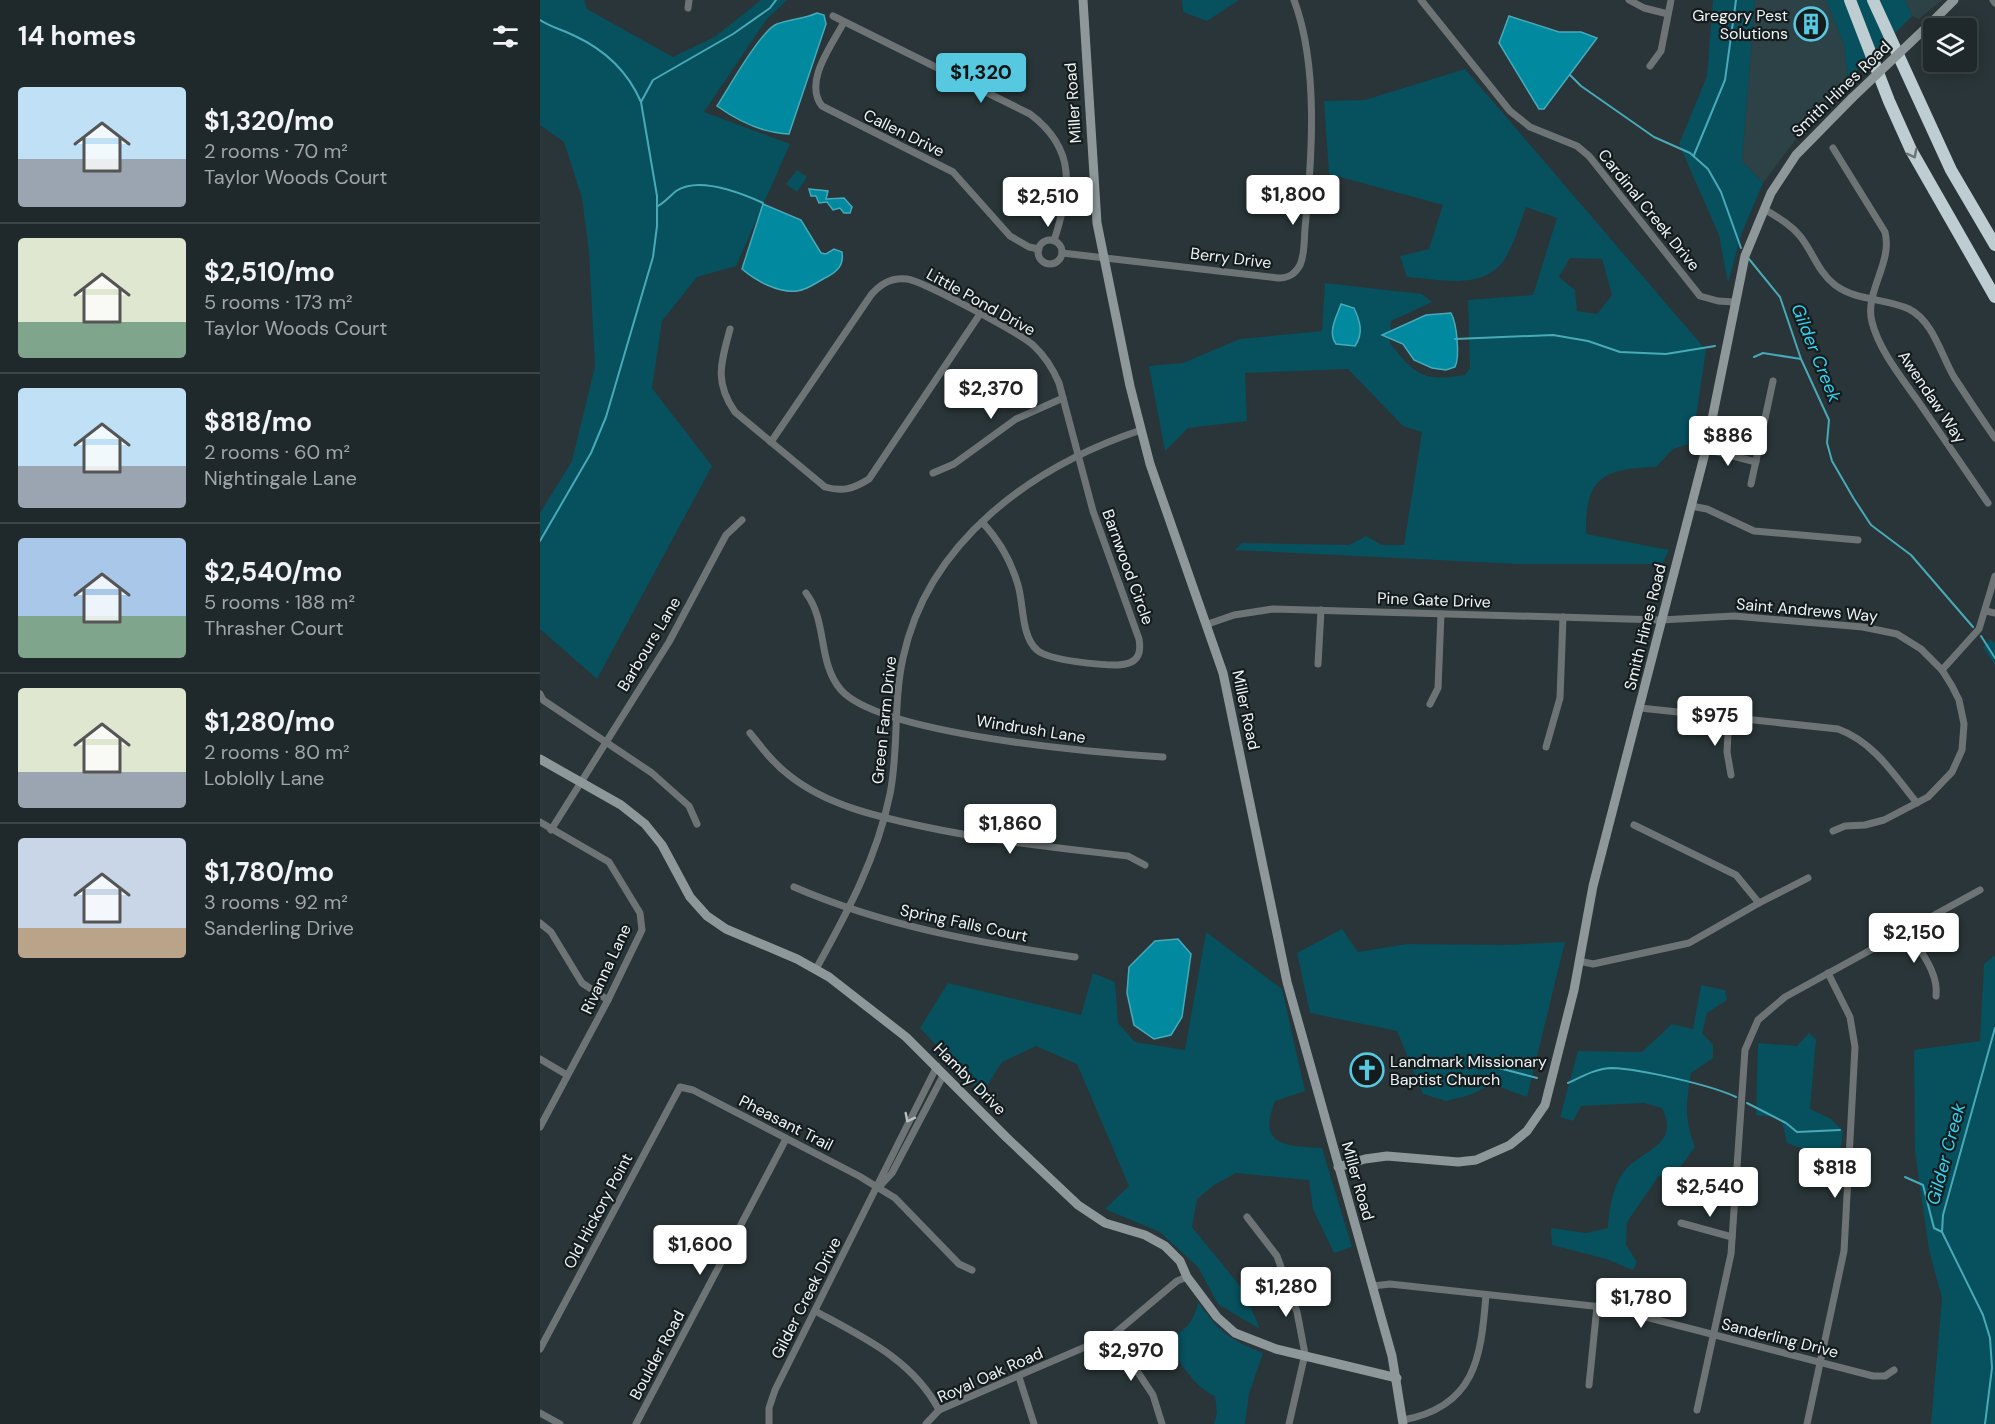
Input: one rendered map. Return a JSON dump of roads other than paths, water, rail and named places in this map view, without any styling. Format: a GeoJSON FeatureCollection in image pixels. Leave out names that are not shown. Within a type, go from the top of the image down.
{"type":"FeatureCollection","features":[{"type":"Feature","properties":{"kind":"highway"},"geometry":{"type":"LineString","coordinates":[[1850,0],[1888,101],[1911,150],[1995,297]]}},
{"type":"Feature","properties":{"kind":"highway"},"geometry":{"type":"LineString","coordinates":[[1873,0],[1951,170],[1995,245]]}},
{"type":"Feature","properties":{"kind":"street","name":"Miller Road"},"geometry":{"type":"LineString","coordinates":[[1083,0],[1093,183],[1102,257],[1141,430],[1165,509],[1208,624],[1228,695],[1287,982],[1373,1286],[1397,1378],[1403,1422]]}},
{"type":"Feature","properties":{"kind":"street","name":"Berry Drive"},"geometry":{"type":"LineString","coordinates":[[1102,257],[1278,278],[1290,276],[1299,267],[1309,194],[1312,139],[1305,42],[1294,0]]}},
{"type":"Feature","properties":{"kind":"street","name":"Cardinal Creek Drive"},"geometry":{"type":"LineString","coordinates":[[1421,0],[1510,111],[1530,127],[1577,146],[1589,156],[1700,296],[1734,302]]}},
{"type":"Feature","properties":{"kind":"street"},"geometry":{"type":"LineString","coordinates":[[1629,0],[1644,8],[1668,14]]}},
{"type":"Feature","properties":{"kind":"street"},"geometry":{"type":"LineString","coordinates":[[1650,66],[1661,51],[1671,0]]}},
{"type":"Feature","properties":{"kind":"street","name":"Smith Hines Road"},"geometry":{"type":"LineString","coordinates":[[1338,1167],[1365,1159],[1387,1156],[1458,1161],[1476,1160],[1502,1150],[1518,1138],[1545,1105],[1579,962],[1593,886],[1706,449],[1745,256],[1764,209],[1796,155],[1954,0]]}},
{"type":"Feature","properties":{"kind":"street"},"geometry":{"type":"LineString","coordinates":[[833,16],[1030,114],[1046,128],[1060,147],[1067,174],[1066,199],[1054,240]]}},
{"type":"Feature","properties":{"kind":"street","name":"Callen Drive"},"geometry":{"type":"LineString","coordinates":[[844,22],[815,82],[815,94],[822,106],[953,172],[1010,236],[1029,247],[1039,249]]}},
{"type":"Feature","properties":{"kind":"street","name":"Awendaw Way"},"geometry":{"type":"LineString","coordinates":[[1833,148],[1885,232],[1887,248],[1873,299],[1871,320],[1895,369],[1988,502]]}},
{"type":"Feature","properties":{"kind":"street"},"geometry":{"type":"LineString","coordinates":[[1764,209],[1795,230],[1823,274],[1835,285],[1851,294],[1909,309],[1924,322],[1953,375],[1995,438]]}},
{"type":"Feature","properties":{"kind":"street"},"geometry":{"type":"LineString","coordinates":[[1054,240],[1061,246],[1062,254],[1058,260],[1047,263],[1041,259],[1039,249],[1043,242],[1054,240]]}},
{"type":"Feature","properties":{"kind":"street"},"geometry":{"type":"LineString","coordinates":[[1062,254],[1102,257]]}},
{"type":"Feature","properties":{"kind":"street","name":"Little Pond Drive"},"geometry":{"type":"LineString","coordinates":[[771,442],[871,295],[884,283],[896,279],[916,281],[1022,337],[1035,347],[1051,366],[1063,398],[1077,456]]}},
{"type":"Feature","properties":{"kind":"street"},"geometry":{"type":"LineString","coordinates":[[730,329],[720,372],[723,393],[735,412],[825,488],[839,491],[854,488],[869,479],[980,314]]}},
{"type":"Feature","properties":{"kind":"street"},"geometry":{"type":"LineString","coordinates":[[1751,484],[1773,381]]}},
{"type":"Feature","properties":{"kind":"street"},"geometry":{"type":"LineString","coordinates":[[933,473],[954,464],[1016,419],[1063,398]]}},
{"type":"Feature","properties":{"kind":"street","name":"Green Farm Drive"},"geometry":{"type":"LineString","coordinates":[[816,969],[868,869],[884,818],[894,769],[902,659],[923,599],[945,562],[982,522],[1037,477],[1077,456],[1141,430]]}},
{"type":"Feature","properties":{"kind":"street"},"geometry":{"type":"LineString","coordinates":[[1706,449],[1756,462]]}},
{"type":"Feature","properties":{"kind":"street","name":"Barnwood Circle"},"geometry":{"type":"LineString","coordinates":[[982,522],[1010,562],[1019,587],[1026,629],[1032,644],[1039,652],[1058,658],[1116,665],[1133,662],[1141,649],[1139,639],[1077,456]]}},
{"type":"Feature","properties":{"kind":"street"},"geometry":{"type":"LineString","coordinates":[[1691,506],[1707,509],[1754,531],[1858,540]]}},
{"type":"Feature","properties":{"kind":"street","name":"Barbours Lane"},"geometry":{"type":"LineString","coordinates":[[551,830],[669,642],[726,535],[741,520]]}},
{"type":"Feature","properties":{"kind":"street"},"geometry":{"type":"LineString","coordinates":[[1942,669],[1974,635],[1986,611],[1995,576]]}},
{"type":"Feature","properties":{"kind":"street","name":"Windrush Lane"},"geometry":{"type":"LineString","coordinates":[[806,594],[818,613],[827,666],[833,679],[849,698],[861,706],[896,717],[1059,749],[1163,758]]}},
{"type":"Feature","properties":{"kind":"street","name":"Pine Gate Drive"},"geometry":{"type":"LineString","coordinates":[[1208,624],[1260,610],[1661,620]]}},
{"type":"Feature","properties":{"kind":"street"},"geometry":{"type":"LineString","coordinates":[[1318,664],[1321,610]]}},
{"type":"Feature","properties":{"kind":"street"},"geometry":{"type":"LineString","coordinates":[[1986,611],[1995,614]]}},
{"type":"Feature","properties":{"kind":"street"},"geometry":{"type":"LineString","coordinates":[[1430,704],[1438,688],[1441,614]]}},
{"type":"Feature","properties":{"kind":"street","name":"Saint Andrews Way"},"geometry":{"type":"LineString","coordinates":[[1661,620],[1734,616],[1881,629],[1913,643],[1942,669],[1959,700],[1964,740],[1952,772],[1938,789],[1884,820],[1845,826],[1833,831]]}},
{"type":"Feature","properties":{"kind":"street"},"geometry":{"type":"LineString","coordinates":[[1546,747],[1560,698],[1563,617]]}},
{"type":"Feature","properties":{"kind":"street"},"geometry":{"type":"LineString","coordinates":[[540,694],[543,700],[652,773],[689,806],[697,824]]}},
{"type":"Feature","properties":{"kind":"street"},"geometry":{"type":"LineString","coordinates":[[1640,708],[1826,727],[1847,732],[1873,750],[1917,803]]}},
{"type":"Feature","properties":{"kind":"street"},"geometry":{"type":"LineString","coordinates":[[1729,717],[1727,752],[1731,775]]}},
{"type":"Feature","properties":{"kind":"street"},"geometry":{"type":"LineString","coordinates":[[750,733],[769,757],[790,777],[843,805],[884,818],[992,841],[1128,856],[1145,865]]}},
{"type":"Feature","properties":{"kind":"street","name":"Hamby Drive"},"geometry":{"type":"LineString","coordinates":[[540,759],[621,805],[645,824],[662,845],[690,897],[706,916],[726,929],[816,969],[906,1037],[1078,1205],[1105,1223],[1160,1242],[1180,1261],[1187,1277],[1217,1317],[1234,1333],[1276,1349],[1305,1354],[1381,1376],[1397,1378]]}},
{"type":"Feature","properties":{"kind":"street","name":"Rivanna Lane"},"geometry":{"type":"LineString","coordinates":[[540,822],[609,862],[640,913],[642,930],[608,1000],[540,1127]]}},
{"type":"Feature","properties":{"kind":"street"},"geometry":{"type":"LineString","coordinates":[[1634,825],[1736,875],[1759,903]]}},
{"type":"Feature","properties":{"kind":"street"},"geometry":{"type":"LineString","coordinates":[[1579,962],[1593,964],[1689,943],[1808,878]]}},
{"type":"Feature","properties":{"kind":"street","name":"Spring Falls Court"},"geometry":{"type":"LineString","coordinates":[[794,887],[873,918],[984,943],[1075,957]]}},
{"type":"Feature","properties":{"kind":"street"},"geometry":{"type":"LineString","coordinates":[[1696,1410],[1732,1238],[1743,1063],[1748,1039],[1758,1020],[1774,1004],[1980,890]]}},
{"type":"Feature","properties":{"kind":"street"},"geometry":{"type":"LineString","coordinates":[[540,923],[551,932],[582,983],[608,1000]]}},
{"type":"Feature","properties":{"kind":"street"},"geometry":{"type":"LineString","coordinates":[[1908,930],[1934,975],[1937,986],[1936,996]]}},
{"type":"Feature","properties":{"kind":"street"},"geometry":{"type":"LineString","coordinates":[[1807,1424],[1844,1251],[1855,1047],[1850,1017],[1828,973]]}},
{"type":"Feature","properties":{"kind":"street"},"geometry":{"type":"LineString","coordinates":[[540,1059],[567,1075]]}},
{"type":"Feature","properties":{"kind":"street","name":"Gilder Creek Drive"},"geometry":{"type":"LineString","coordinates":[[769,1424],[772,1397],[878,1187],[883,1170],[937,1066]]}},
{"type":"Feature","properties":{"kind":"street","name":"Gilder Creek Drive"},"geometry":{"type":"LineString","coordinates":[[878,1187],[892,1173],[944,1074]]}},
{"type":"Feature","properties":{"kind":"street","name":"Pheasant Trail"},"geometry":{"type":"LineString","coordinates":[[680,1087],[693,1090],[878,1187],[895,1198],[958,1264],[972,1270]]}},
{"type":"Feature","properties":{"kind":"street","name":"Old Hickory Point"},"geometry":{"type":"LineString","coordinates":[[540,1349],[680,1087]]}},
{"type":"Feature","properties":{"kind":"street","name":"Boulder Road"},"geometry":{"type":"LineString","coordinates":[[636,1424],[786,1139]]}},
{"type":"Feature","properties":{"kind":"street"},"geometry":{"type":"LineString","coordinates":[[1247,1217],[1269,1242],[1284,1270],[1297,1312],[1305,1354],[1289,1424]]}},
{"type":"Feature","properties":{"kind":"street"},"geometry":{"type":"LineString","coordinates":[[1681,1223],[1732,1238]]}},
{"type":"Feature","properties":{"kind":"street","name":"Royal Oak Road"},"geometry":{"type":"LineString","coordinates":[[926,1424],[939,1410],[1113,1335],[1177,1281],[1187,1277]]}},
{"type":"Feature","properties":{"kind":"street","name":"Sanderling Drive"},"geometry":{"type":"LineString","coordinates":[[1373,1286],[1390,1284],[1597,1306],[1873,1376],[1885,1376],[1894,1371]]}},
{"type":"Feature","properties":{"kind":"street"},"geometry":{"type":"LineString","coordinates":[[1403,1422],[1436,1410],[1455,1397],[1469,1381],[1481,1344],[1486,1295]]}},
{"type":"Feature","properties":{"kind":"street"},"geometry":{"type":"LineString","coordinates":[[1589,1385],[1597,1306]]}},
{"type":"Feature","properties":{"kind":"street"},"geometry":{"type":"LineString","coordinates":[[815,1311],[894,1356],[932,1397],[939,1410]]}},
{"type":"Feature","properties":{"kind":"street"},"geometry":{"type":"LineString","coordinates":[[1113,1335],[1153,1395],[1162,1424]]}},
{"type":"Feature","properties":{"kind":"street"},"geometry":{"type":"LineString","coordinates":[[1019,1377],[1034,1424]]}},
{"type":"Feature","properties":{"kind":"street"},"geometry":{"type":"LineString","coordinates":[[540,1413],[560,1424]]}},
{"type":"Feature","properties":{"kind":"waterway"},"geometry":{"type":"LineString","coordinates":[[641,102],[653,80],[733,34],[770,8],[776,0]]}},
{"type":"Feature","properties":{"kind":"waterway","name":"Gilder Creek"},"geometry":{"type":"LineString","coordinates":[[1694,155],[1725,80],[1736,0]]}},
{"type":"Feature","properties":{"kind":"waterway"},"geometry":{"type":"LineString","coordinates":[[540,20],[575,36],[606,55],[636,91],[641,102],[657,196],[657,226],[653,257],[606,417],[591,453],[540,541]]}},
{"type":"Feature","properties":{"kind":"waterway"},"geometry":{"type":"LineString","coordinates":[[1570,75],[1581,86],[1654,137],[1690,153],[1708,169],[1721,192],[1741,248]]}},
{"type":"Feature","properties":{"kind":"waterway"},"geometry":{"type":"LineString","coordinates":[[658,206],[676,191],[696,185],[720,188],[763,203]]}},
{"type":"Feature","properties":{"kind":"waterway","name":"Gilder Creek"},"geometry":{"type":"LineString","coordinates":[[1749,259],[1780,297],[1801,359],[1829,420],[1827,443],[1832,461],[1854,499],[1871,525],[1911,555],[1973,627]]}},
{"type":"Feature","properties":{"kind":"waterway"},"geometry":{"type":"LineString","coordinates":[[1455,339],[1553,335],[1588,341],[1620,352],[1666,354],[1715,346]]}},
{"type":"Feature","properties":{"kind":"waterway"},"geometry":{"type":"LineString","coordinates":[[1754,357],[1763,353],[1801,359]]}},
{"type":"Feature","properties":{"kind":"waterway","name":"Gilder Creek"},"geometry":{"type":"LineString","coordinates":[[1981,636],[1995,658]]}},
{"type":"Feature","properties":{"kind":"waterway","name":"Gilder Creek"},"geometry":{"type":"LineString","coordinates":[[1985,1424],[1992,1368],[1990,1338],[1983,1315],[1942,1232],[1943,1215],[1995,1028]]}},
{"type":"Feature","properties":{"kind":"waterway"},"geometry":{"type":"LineString","coordinates":[[1499,1068],[1537,1078]]}},
{"type":"Feature","properties":{"kind":"waterway"},"geometry":{"type":"LineString","coordinates":[[1568,1083],[1595,1071],[1612,1068],[1675,1078],[1736,1097]]}},
{"type":"Feature","properties":{"kind":"waterway"},"geometry":{"type":"LineString","coordinates":[[1747,1103],[1786,1123],[1797,1132],[1840,1130]]}},
{"type":"Feature","properties":{"kind":"waterway"},"geometry":{"type":"LineString","coordinates":[[1905,1177],[1923,1185],[1934,1228],[1942,1232]]}},
{"type":"Feature","properties":{"kind":"place","name":"Gregory Pest Solutions"},"geometry":{"type":"Point","coordinates":[1811,24]}},
{"type":"Feature","properties":{"kind":"place","name":"Landmark Missionary Baptist Church"},"geometry":{"type":"Point","coordinates":[1367,1070]}}]}
